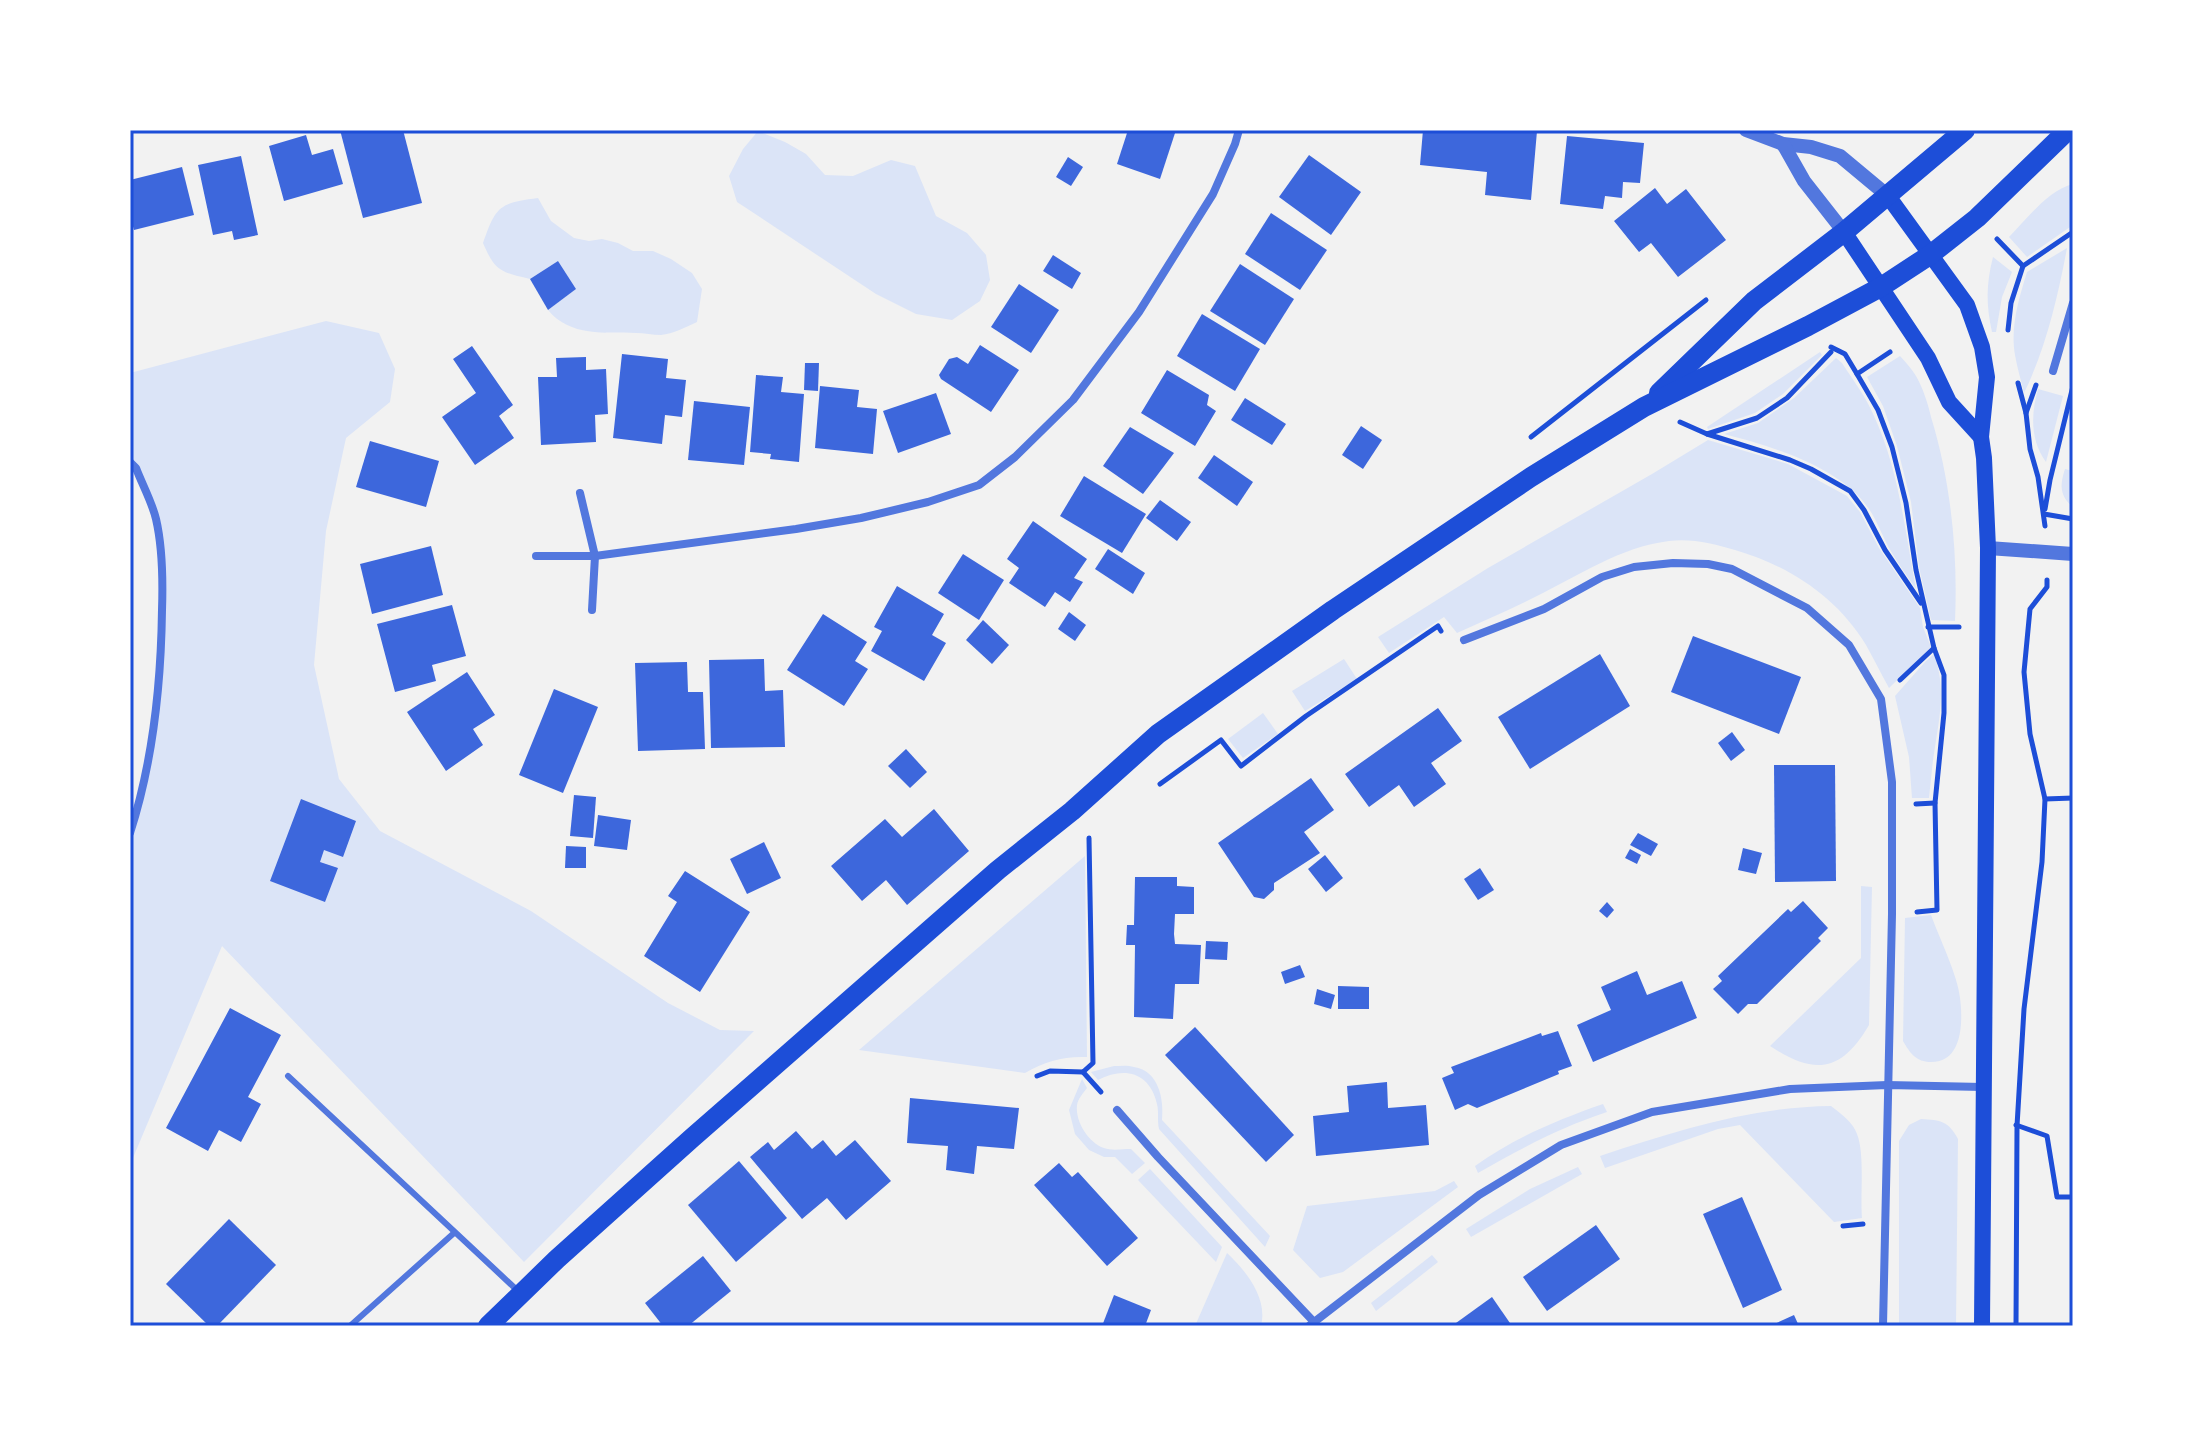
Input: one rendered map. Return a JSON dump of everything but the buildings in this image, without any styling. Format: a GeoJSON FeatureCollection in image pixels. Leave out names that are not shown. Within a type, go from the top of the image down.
{"type":"FeatureCollection","features":[{"type":"Feature","properties":{"kind":"main road"},"geometry":{"type":"LineString","coordinates":[[1644,407],[1754,301],[1844,232],[1965,130]]}},
{"type":"Feature","properties":{"kind":"main road"},"geometry":{"type":"LineString","coordinates":[[488,1326],[692,1138],[1158,734],[1333,610],[1531,477],[1644,407],[1782,340],[1881,287],[1930,255],[1977,218],[2070,131]]}},
{"type":"Feature","properties":{"kind":"main road"},"geometry":{"type":"LineString","coordinates":[[1888,196],[1967,305],[1982,347],[1987,377],[1981,437],[1988,548],[1982,1326]]}},
{"type":"Feature","properties":{"kind":"main road"},"geometry":{"type":"LineString","coordinates":[[1844,232],[1928,358],[1949,402],[1981,437]]}},
{"type":"Feature","properties":{"kind":"street"},"geometry":{"type":"LineString","coordinates":[[536,556],[595,556],[745,537],[861,518],[935,500],[979,485],[1015,457],[1073,400],[1139,312],[1213,194],[1239,130]]}},
{"type":"Feature","properties":{"kind":"street"},"geometry":{"type":"LineString","coordinates":[[1746,130],[1783,144],[1811,147],[1840,156],[1888,196]]}},
{"type":"Feature","properties":{"kind":"street"},"geometry":{"type":"LineString","coordinates":[[1783,144],[1804,181],[1844,232]]}},
{"type":"Feature","properties":{"kind":"street"},"geometry":{"type":"LineString","coordinates":[[2053,371],[2073,303]]}},
{"type":"Feature","properties":{"kind":"street"},"geometry":{"type":"LineString","coordinates":[[130,462],[136,468],[156,518],[163,569],[162,639],[155,708],[141,798],[130,833]]}},
{"type":"Feature","properties":{"kind":"street"},"geometry":{"type":"LineString","coordinates":[[580,493],[595,556],[592,610]]}},
{"type":"Feature","properties":{"kind":"street"},"geometry":{"type":"LineString","coordinates":[[1988,548],[2073,554]]}},
{"type":"Feature","properties":{"kind":"street"},"geometry":{"type":"LineString","coordinates":[[1464,640],[1544,609],[1602,577],[1634,567],[1673,563],[1708,564],[1732,569],[1807,608],[1849,645],[1881,699],[1892,782],[1883,1326]]}},
{"type":"Feature","properties":{"kind":"street"},"geometry":{"type":"LineString","coordinates":[[1117,1110],[1311,1324],[1479,1195],[1561,1145],[1652,1112],[1790,1089],[1887,1085],[1983,1087]]}},
{"type":"Feature","properties":{"kind":"lane"},"geometry":{"type":"LineString","coordinates":[[288,1076],[520,1294]]}},
{"type":"Feature","properties":{"kind":"lane"},"geometry":{"type":"LineString","coordinates":[[350,1326],[454,1233]]}},
{"type":"Feature","properties":{"kind":"path"},"geometry":{"type":"LineString","coordinates":[[1982,347],[2008,334],[2011,303],[2023,266],[2073,232]]}},
{"type":"Feature","properties":{"kind":"path"},"geometry":{"type":"LineString","coordinates":[[1525,441],[1710,297]]}},
{"type":"Feature","properties":{"kind":"path"},"geometry":{"type":"LineString","coordinates":[[1892,914],[1937,910],[1935,803],[1944,713],[1944,675],[1924,607],[1906,503],[1892,447],[1878,410],[1857,374],[1913,337]]}},
{"type":"Feature","properties":{"kind":"path"},"geometry":{"type":"LineString","coordinates":[[1707,434],[1757,418],[1787,398],[1834,348]]}},
{"type":"Feature","properties":{"kind":"path"},"geometry":{"type":"LineString","coordinates":[[2015,375],[2026,413],[2044,514]]}},
{"type":"Feature","properties":{"kind":"path"},"geometry":{"type":"LineString","coordinates":[[2044,514],[2070,397]]}},
{"type":"Feature","properties":{"kind":"path"},"geometry":{"type":"LineString","coordinates":[[1644,407],[1707,434],[1790,460],[1850,491],[1924,607]]}},
{"type":"Feature","properties":{"kind":"path"},"geometry":{"type":"LineString","coordinates":[[2044,514],[2073,519]]}},
{"type":"Feature","properties":{"kind":"path"},"geometry":{"type":"LineString","coordinates":[[2016,1326],[2017,1126],[2024,1009],[2042,862],[2045,799],[2030,734],[2024,672],[2030,609],[2047,587]]}},
{"type":"Feature","properties":{"kind":"path"},"geometry":{"type":"LineString","coordinates":[[1160,784],[1221,740],[1241,766],[1302,719],[1438,626],[1449,641],[1464,640]]}},
{"type":"Feature","properties":{"kind":"path"},"geometry":{"type":"LineString","coordinates":[[1881,699],[1934,648]]}},
{"type":"Feature","properties":{"kind":"path"},"geometry":{"type":"LineString","coordinates":[[2045,799],[2073,798]]}},
{"type":"Feature","properties":{"kind":"path"},"geometry":{"type":"LineString","coordinates":[[1037,1076],[1050,1071],[1083,1072],[1093,1063],[1089,834],[1072,811]]}},
{"type":"Feature","properties":{"kind":"path"},"geometry":{"type":"LineString","coordinates":[[1983,1087],[2017,1126],[2047,1136],[2057,1197],[2073,1197]]}},
{"type":"Feature","properties":{"kind":"path"},"geometry":{"type":"LineString","coordinates":[[1843,1226],[1862,1224]]}},
{"type":"Feature","properties":{"kind":"shaded area"},"geometry":{"type":"Polygon","coordinates":[[[758,131],[806,154],[825,175],[853,176],[891,160],[915,166],[936,216],[967,233],[986,255],[990,280],[980,301],[952,320],[916,314],[876,294],[737,202],[729,176],[743,149],[758,131]]]}},
{"type":"Feature","properties":{"kind":"shaded area"},"geometry":{"type":"Polygon","coordinates":[[[2073,184],[2073,225],[2027,257],[2009,237],[2055,192],[2073,184]]]}},
{"type":"Feature","properties":{"kind":"shaded area"},"geometry":{"type":"Polygon","coordinates":[[[538,198],[551,221],[574,238],[589,241],[602,239],[633,251],[653,251],[692,273],[702,289],[697,322],[661,335],[589,331],[557,319],[548,310],[576,289],[558,261],[530,279],[520,277],[495,265],[483,243],[501,208],[538,198]]]}},
{"type":"Feature","properties":{"kind":"shaded area"},"geometry":{"type":"Polygon","coordinates":[[[2067,248],[2050,322],[2024,393],[2015,355],[2014,334],[2024,282],[2027,272],[2067,248]]]}},
{"type":"Feature","properties":{"kind":"shaded area"},"geometry":{"type":"Polygon","coordinates":[[[1993,257],[2012,272],[2002,297],[1996,332],[1992,332],[1988,303],[1993,257]]]}},
{"type":"Feature","properties":{"kind":"shaded area"},"geometry":{"type":"Polygon","coordinates":[[[326,321],[379,333],[395,369],[390,402],[346,438],[326,531],[314,665],[339,779],[380,831],[531,911],[668,1003],[720,1030],[754,1031],[524,1262],[222,946],[130,1165],[130,833],[155,708],[163,569],[156,518],[130,462],[130,373],[326,321]]]}},
{"type":"Feature","properties":{"kind":"shaded area"},"geometry":{"type":"Polygon","coordinates":[[[1820,352],[1822,355],[1783,394],[1755,413],[1708,429],[1707,427],[1820,352]]]}},
{"type":"Feature","properties":{"kind":"shaded area"},"geometry":{"type":"Polygon","coordinates":[[[1900,356],[1923,391],[1944,467],[1954,544],[1955,621],[1931,620],[1919,567],[1911,502],[1897,446],[1883,406],[1867,377],[1900,356]]]}},
{"type":"Feature","properties":{"kind":"shaded area"},"geometry":{"type":"Polygon","coordinates":[[[1836,358],[1863,395],[1883,437],[1900,501],[1916,589],[1889,548],[1869,509],[1841,481],[1804,460],[1724,434],[1758,423],[1794,398],[1836,358]]]}},
{"type":"Feature","properties":{"kind":"shaded area"},"geometry":{"type":"Polygon","coordinates":[[[2038,389],[2063,396],[2046,462],[2037,445],[2033,427],[2038,389]]]}},
{"type":"Feature","properties":{"kind":"shaded area"},"geometry":{"type":"Polygon","coordinates":[[[1708,440],[1788,464],[1847,496],[1860,512],[1879,548],[1920,608],[1931,647],[1889,688],[1854,628],[1810,585],[1755,557],[1694,541],[1677,540],[1633,549],[1457,633],[1444,617],[1389,653],[1378,637],[1488,568],[1708,440]]]}},
{"type":"Feature","properties":{"kind":"shaded area"},"geometry":{"type":"Polygon","coordinates":[[[2065,469],[2073,471],[2073,507],[2062,490],[2065,469]]]}},
{"type":"Feature","properties":{"kind":"shaded area"},"geometry":{"type":"Polygon","coordinates":[[[1934,654],[1941,701],[1929,798],[1912,798],[1909,757],[1895,696],[1934,654]]]}},
{"type":"Feature","properties":{"kind":"shaded area"},"geometry":{"type":"Polygon","coordinates":[[[1344,659],[1357,679],[1305,711],[1292,691],[1344,659]]]}},
{"type":"Feature","properties":{"kind":"shaded area"},"geometry":{"type":"Polygon","coordinates":[[[1263,713],[1278,734],[1243,758],[1228,739],[1263,713]]]}},
{"type":"Feature","properties":{"kind":"shaded area"},"geometry":{"type":"Polygon","coordinates":[[[1085,856],[1087,1057],[1055,1060],[1025,1073],[859,1050],[1085,856]]]}},
{"type":"Feature","properties":{"kind":"shaded area"},"geometry":{"type":"Polygon","coordinates":[[[1861,886],[1872,887],[1869,1025],[1859,1041],[1837,1060],[1813,1065],[1800,1062],[1770,1046],[1861,958],[1861,886]]]}},
{"type":"Feature","properties":{"kind":"shaded area"},"geometry":{"type":"Polygon","coordinates":[[[1931,915],[1956,979],[1961,1028],[1955,1048],[1949,1055],[1931,1062],[1914,1056],[1903,1041],[1905,918],[1931,915]]]}},
{"type":"Feature","properties":{"kind":"shaded area"},"geometry":{"type":"Polygon","coordinates":[[[1129,1066],[1149,1074],[1161,1095],[1162,1120],[1270,1236],[1265,1247],[1159,1129],[1157,1104],[1148,1085],[1135,1075],[1117,1073],[1098,1080],[1091,1072],[1129,1066]]]}},
{"type":"Feature","properties":{"kind":"shaded area"},"geometry":{"type":"Polygon","coordinates":[[[1082,1079],[1087,1088],[1077,1105],[1081,1125],[1088,1137],[1104,1148],[1131,1149],[1145,1163],[1132,1174],[1115,1157],[1104,1157],[1089,1150],[1075,1134],[1069,1110],[1082,1079]]]}},
{"type":"Feature","properties":{"kind":"shaded area"},"geometry":{"type":"Polygon","coordinates":[[[1603,1104],[1607,1112],[1541,1139],[1478,1173],[1475,1166],[1521,1138],[1603,1104]]]}},
{"type":"Feature","properties":{"kind":"shaded area"},"geometry":{"type":"Polygon","coordinates":[[[1831,1106],[1846,1118],[1857,1134],[1862,1163],[1862,1218],[1834,1222],[1740,1125],[1718,1129],[1605,1168],[1600,1156],[1685,1129],[1742,1116],[1831,1106]]]}},
{"type":"Feature","properties":{"kind":"shaded area"},"geometry":{"type":"Polygon","coordinates":[[[1921,1119],[1943,1123],[1951,1128],[1958,1139],[1956,1326],[1899,1326],[1899,1141],[1909,1125],[1921,1119]]]}},
{"type":"Feature","properties":{"kind":"shaded area"},"geometry":{"type":"Polygon","coordinates":[[[1578,1167],[1582,1174],[1471,1237],[1466,1229],[1530,1189],[1578,1167]]]}},
{"type":"Feature","properties":{"kind":"shaded area"},"geometry":{"type":"Polygon","coordinates":[[[1150,1169],[1222,1247],[1216,1262],[1138,1180],[1150,1169]]]}},
{"type":"Feature","properties":{"kind":"shaded area"},"geometry":{"type":"Polygon","coordinates":[[[1454,1181],[1458,1187],[1343,1272],[1320,1278],[1293,1250],[1307,1206],[1435,1191],[1454,1181]]]}},
{"type":"Feature","properties":{"kind":"shaded area"},"geometry":{"type":"Polygon","coordinates":[[[1227,1253],[1254,1286],[1261,1305],[1261,1326],[1195,1326],[1227,1253]]]}},
{"type":"Feature","properties":{"kind":"shaded area"},"geometry":{"type":"Polygon","coordinates":[[[1432,1255],[1438,1262],[1376,1311],[1371,1303],[1432,1255]]]}}]}
